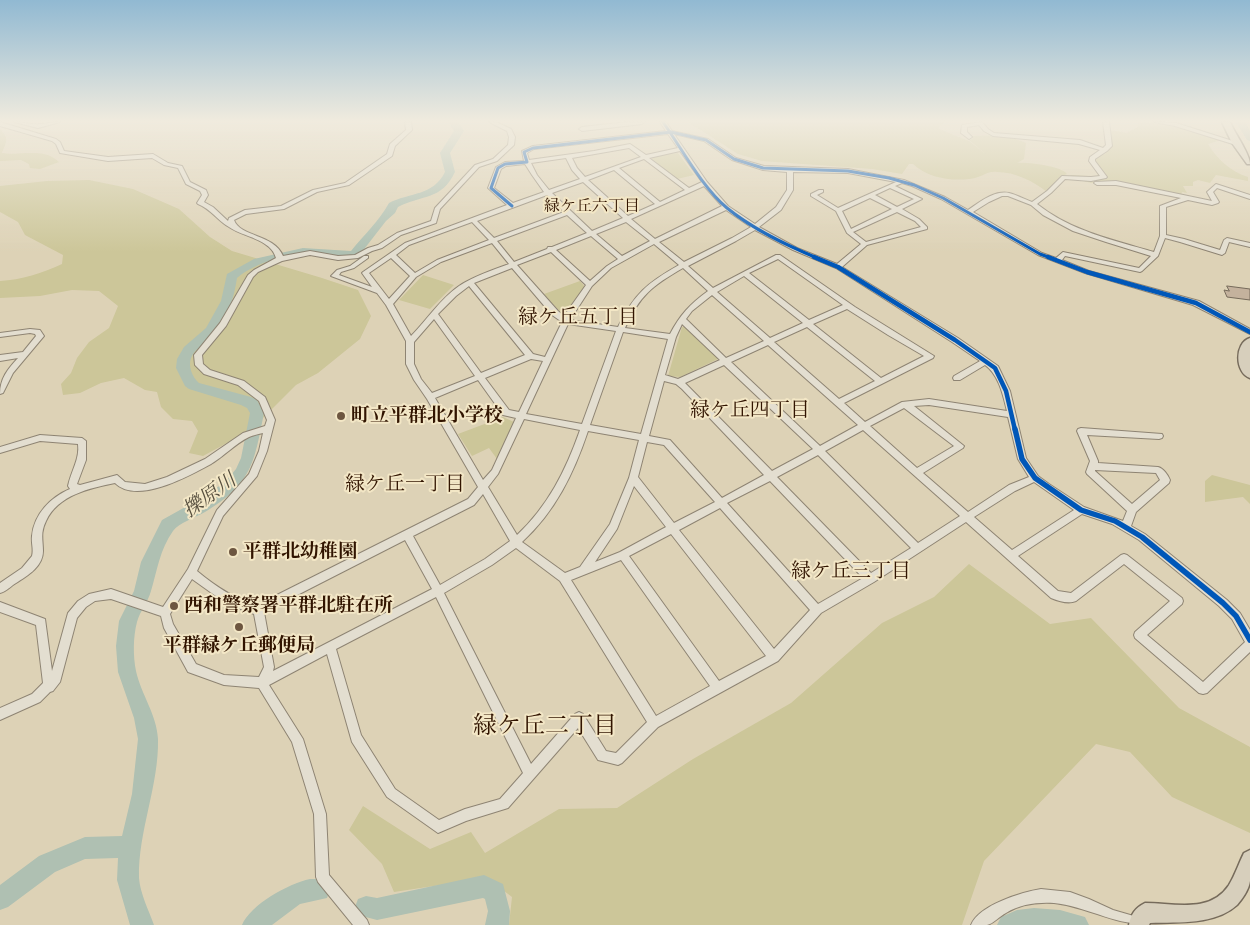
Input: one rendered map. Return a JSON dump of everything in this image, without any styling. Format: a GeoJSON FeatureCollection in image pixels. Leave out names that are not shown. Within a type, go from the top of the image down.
{"type":"FeatureCollection","features":[{"type":"Feature","properties":{"kind":"highway"},"geometry":{"type":"LineString","coordinates":[[1250,342],[1244,350],[1243,357],[1244,366],[1250,374]]}},
{"type":"Feature","properties":{"kind":"highway"},"geometry":{"type":"LineString","coordinates":[[1139,924],[1140,919],[1145,914],[1198,915],[1222,907],[1236,892],[1250,859]]}},
{"type":"Feature","properties":{"kind":"street"},"geometry":{"type":"LineString","coordinates":[[171,165],[180,167],[188,182],[202,190],[205,194],[200,203],[211,206],[220,219],[235,229],[243,230]]}},
{"type":"Feature","properties":{"kind":"street"},"geometry":{"type":"LineString","coordinates":[[280,257],[273,248],[231,223],[231,219],[237,214],[253,210],[282,208],[315,191],[347,184],[375,165]]}},
{"type":"Feature","properties":{"kind":"street"},"geometry":{"type":"LineString","coordinates":[[378,291],[334,276],[339,271],[352,267],[400,234],[434,222],[437,209],[479,165]]}},
{"type":"Feature","properties":{"kind":"street"},"geometry":{"type":"LineString","coordinates":[[503,165],[498,168],[491,188],[512,206]]}},
{"type":"Feature","properties":{"kind":"street"},"geometry":{"type":"LineString","coordinates":[[528,165],[534,177],[548,192],[622,259]]}},
{"type":"Feature","properties":{"kind":"street"},"geometry":{"type":"LineString","coordinates":[[572,165],[574,170],[627,219],[683,265],[712,293],[1055,595],[1072,598],[1124,558],[1178,600],[1139,635],[1203,689],[1250,645]]}},
{"type":"Feature","properties":{"kind":"street"},"geometry":{"type":"LineString","coordinates":[[623,165],[407,244],[393,256],[365,273],[389,304],[410,341],[410,364],[418,380],[516,542],[564,578],[654,723]]}},
{"type":"Feature","properties":{"kind":"street"},"geometry":{"type":"LineString","coordinates":[[656,165],[688,190]]}},
{"type":"Feature","properties":{"kind":"street"},"geometry":{"type":"LineString","coordinates":[[692,165],[726,207],[756,228],[794,249],[838,267],[995,368],[1006,391],[1022,459],[1035,478],[1046,488],[1081,510],[1126,526],[1223,603],[1236,616],[1250,640]]}},
{"type":"Feature","properties":{"kind":"street"},"geometry":{"type":"LineString","coordinates":[[756,165],[775,170],[848,171],[902,181],[924,189],[968,212],[1040,254],[1088,272],[1196,304],[1217,313],[1250,332]]}},
{"type":"Feature","properties":{"kind":"street"},"geometry":{"type":"LineString","coordinates":[[1033,204],[1064,177],[1101,179],[1104,177],[1104,174],[1095,168],[1094,165]]}},
{"type":"Feature","properties":{"kind":"street"},"geometry":{"type":"LineString","coordinates":[[615,168],[659,204]]}},
{"type":"Feature","properties":{"kind":"street"},"geometry":{"type":"LineString","coordinates":[[0,714],[36,698],[49,687],[56,678],[72,616],[82,604],[93,597],[111,594],[159,611],[192,668],[224,680],[262,683],[492,560],[516,542],[540,518],[552,500],[566,475],[585,427],[619,330],[644,291],[683,265],[756,228],[780,206],[792,190],[793,180],[790,170]]}},
{"type":"Feature","properties":{"kind":"street"},"geometry":{"type":"LineString","coordinates":[[1064,177],[1088,183],[1116,183],[1216,202],[1210,192],[1216,186],[1250,197]]}},
{"type":"Feature","properties":{"kind":"street"},"geometry":{"type":"LineString","coordinates":[[838,210],[902,181]]}},
{"type":"Feature","properties":{"kind":"street"},"geometry":{"type":"LineString","coordinates":[[410,341],[448,298],[470,282],[550,248],[627,219],[705,183]]}},
{"type":"Feature","properties":{"kind":"street"},"geometry":{"type":"LineString","coordinates":[[850,232],[919,199],[892,187]]}},
{"type":"Feature","properties":{"kind":"street"},"geometry":{"type":"LineString","coordinates":[[821,192],[813,195],[838,210],[850,232],[865,244]]}},
{"type":"Feature","properties":{"kind":"street"},"geometry":{"type":"LineString","coordinates":[[968,212],[1000,194],[1008,194],[1018,200],[1033,204],[1045,213],[1081,231],[1156,255]]}},
{"type":"Feature","properties":{"kind":"street"},"geometry":{"type":"LineString","coordinates":[[838,267],[865,244],[925,228],[917,220],[872,196]]}},
{"type":"Feature","properties":{"kind":"street"},"geometry":{"type":"LineString","coordinates":[[1058,260],[1063,254],[1140,270],[1156,255],[1163,236],[1163,206],[1190,198]]}},
{"type":"Feature","properties":{"kind":"street"},"geometry":{"type":"LineString","coordinates":[[191,572],[241,607],[258,610],[408,536],[471,502],[494,472],[573,306],[590,285],[608,267],[726,207]]}},
{"type":"Feature","properties":{"kind":"street"},"geometry":{"type":"LineString","coordinates":[[389,304],[414,276],[439,262],[492,240],[569,212]]}},
{"type":"Feature","properties":{"kind":"street"},"geometry":{"type":"LineString","coordinates":[[473,220],[555,313],[566,322],[672,337]]}},
{"type":"Feature","properties":{"kind":"street"},"geometry":{"type":"LineString","coordinates":[[1163,236],[1222,253],[1227,240],[1250,244]]}},
{"type":"Feature","properties":{"kind":"street"},"geometry":{"type":"LineString","coordinates":[[159,611],[191,572],[220,513],[253,476],[263,451],[264,430],[272,420],[262,399],[241,383],[208,372],[199,364],[198,355],[223,324],[250,276],[256,271],[280,257],[310,253],[350,258],[380,246]]}},
{"type":"Feature","properties":{"kind":"street"},"geometry":{"type":"LineString","coordinates":[[550,248],[590,285]]}},
{"type":"Feature","properties":{"kind":"street"},"geometry":{"type":"LineString","coordinates":[[393,256],[414,276]]}},
{"type":"Feature","properties":{"kind":"street"},"geometry":{"type":"LineString","coordinates":[[583,571],[614,526],[633,478],[672,337],[690,309],[712,293],[778,256],[891,335],[930,356],[838,403]]}},
{"type":"Feature","properties":{"kind":"street"},"geometry":{"type":"LineString","coordinates":[[746,274],[880,381]]}},
{"type":"Feature","properties":{"kind":"street"},"geometry":{"type":"LineString","coordinates":[[470,282],[530,356]]}},
{"type":"Feature","properties":{"kind":"street"},"geometry":{"type":"LineString","coordinates":[[679,382],[847,306]]}},
{"type":"Feature","properties":{"kind":"street"},"geometry":{"type":"LineString","coordinates":[[435,314],[506,413],[667,442],[817,610]]}},
{"type":"Feature","properties":{"kind":"street"},"geometry":{"type":"LineString","coordinates":[[682,319],[918,548]]}},
{"type":"Feature","properties":{"kind":"street"},"geometry":{"type":"LineString","coordinates":[[0,335],[30,331],[37,332],[40,336],[24,354],[1,386]]}},
{"type":"Feature","properties":{"kind":"street"},"geometry":{"type":"LineString","coordinates":[[0,358],[24,354]]}},
{"type":"Feature","properties":{"kind":"street"},"geometry":{"type":"LineString","coordinates":[[430,397],[530,356],[548,360]]}},
{"type":"Feature","properties":{"kind":"street"},"geometry":{"type":"LineString","coordinates":[[956,378],[986,361]]}},
{"type":"Feature","properties":{"kind":"street"},"geometry":{"type":"LineString","coordinates":[[661,377],[679,382],[685,386],[870,579]]}},
{"type":"Feature","properties":{"kind":"street"},"geometry":{"type":"LineString","coordinates":[[564,578],[623,555],[905,404],[929,402],[1012,415]]}},
{"type":"Feature","properties":{"kind":"street"},"geometry":{"type":"LineString","coordinates":[[905,404],[960,446],[917,472]]}},
{"type":"Feature","properties":{"kind":"street"},"geometry":{"type":"LineString","coordinates":[[0,588],[5,579],[24,574],[38,556],[36,535],[44,515],[53,504],[78,488],[117,479],[123,485],[145,488],[170,480],[208,461],[249,434],[264,430]]}},
{"type":"Feature","properties":{"kind":"street"},"geometry":{"type":"LineString","coordinates":[[1132,510],[1090,472],[1094,461],[1081,431],[1159,436]]}},
{"type":"Feature","properties":{"kind":"street"},"geometry":{"type":"LineString","coordinates":[[0,450],[40,438],[82,441],[84,456],[74,475],[72,486],[78,488]]}},
{"type":"Feature","properties":{"kind":"street"},"geometry":{"type":"LineString","coordinates":[[1092,466],[1158,470],[1166,480],[1132,510],[1126,526]]}},
{"type":"Feature","properties":{"kind":"street"},"geometry":{"type":"LineString","coordinates":[[633,478],[774,656]]}},
{"type":"Feature","properties":{"kind":"street"},"geometry":{"type":"LineString","coordinates":[[330,646],[356,738],[391,793],[438,827],[465,815],[504,804],[529,773],[579,718],[602,756],[618,759],[654,723],[718,689],[774,656],[817,610],[870,579],[1012,488],[1035,478]]}},
{"type":"Feature","properties":{"kind":"street"},"geometry":{"type":"LineString","coordinates":[[1011,556],[1081,510]]}},
{"type":"Feature","properties":{"kind":"street"},"geometry":{"type":"LineString","coordinates":[[408,536],[424,561],[437,591],[529,773]]}},
{"type":"Feature","properties":{"kind":"street"},"geometry":{"type":"LineString","coordinates":[[623,555],[718,689]]}},
{"type":"Feature","properties":{"kind":"street"},"geometry":{"type":"LineString","coordinates":[[0,607],[41,622],[49,687]]}},
{"type":"Feature","properties":{"kind":"street"},"geometry":{"type":"LineString","coordinates":[[258,610],[269,668],[262,683]]}},
{"type":"Feature","properties":{"kind":"street"},"geometry":{"type":"LineString","coordinates":[[262,683],[298,740],[320,814],[323,877],[362,925]]}},
{"type":"Feature","properties":{"kind":"street"},"geometry":{"type":"LineString","coordinates":[[978,925],[995,910],[1016,900],[1049,896],[1067,898],[1086,904],[1116,918],[1139,924]]}},
{"type":"Feature","properties":{"kind":"shaded area"},"geometry":{"type":"Polygon","coordinates":[[[29,165],[50,165],[40,169],[30,168],[29,165]]]}},
{"type":"Feature","properties":{"kind":"shaded area"},"geometry":{"type":"Polygon","coordinates":[[[660,165],[687,165],[694,175],[677,179],[660,165]]]}},
{"type":"Feature","properties":{"kind":"shaded area"},"geometry":{"type":"Polygon","coordinates":[[[819,165],[908,165],[902,174],[872,169],[819,165]]]}},
{"type":"Feature","properties":{"kind":"shaded area"},"geometry":{"type":"Polygon","coordinates":[[[914,165],[1042,165],[1064,171],[1067,174],[1060,177],[1047,192],[1024,178],[1004,172],[991,172],[978,177],[959,180],[934,176],[914,165]]]}},
{"type":"Feature","properties":{"kind":"shaded area"},"geometry":{"type":"Polygon","coordinates":[[[1097,165],[1227,165],[1248,177],[1248,181],[1216,175],[1210,183],[1198,180],[1193,182],[1193,186],[1183,186],[1187,193],[1182,192],[1181,195],[1112,181],[1091,183],[1068,177],[1072,175],[1105,177],[1097,165]]]}},
{"type":"Feature","properties":{"kind":"shaded area"},"geometry":{"type":"Polygon","coordinates":[[[89,180],[133,189],[179,209],[210,237],[232,251],[358,290],[371,316],[360,339],[318,373],[296,385],[251,430],[203,456],[189,453],[198,431],[192,421],[173,419],[161,407],[157,392],[145,390],[124,378],[101,383],[80,393],[63,395],[61,384],[71,373],[77,358],[89,342],[109,328],[118,306],[99,291],[72,290],[40,296],[0,298],[0,281],[24,278],[55,267],[62,264],[63,255],[25,235],[18,222],[0,212],[0,186],[47,181],[89,180]]]}},
{"type":"Feature","properties":{"kind":"shaded area"},"geometry":{"type":"Polygon","coordinates":[[[423,275],[454,285],[430,309],[399,300],[423,275]]]}},
{"type":"Feature","properties":{"kind":"shaded area"},"geometry":{"type":"Polygon","coordinates":[[[580,281],[585,287],[563,315],[544,294],[580,281]]]}},
{"type":"Feature","properties":{"kind":"shaded area"},"geometry":{"type":"Polygon","coordinates":[[[682,327],[685,327],[718,359],[680,377],[668,376],[682,327]]]}},
{"type":"Feature","properties":{"kind":"shaded area"},"geometry":{"type":"Polygon","coordinates":[[[503,417],[514,422],[497,459],[489,448],[472,456],[458,434],[503,417]]]}},
{"type":"Feature","properties":{"kind":"shaded area"},"geometry":{"type":"Polygon","coordinates":[[[1212,475],[1250,485],[1250,504],[1243,497],[1205,502],[1205,481],[1212,475]]]}},
{"type":"Feature","properties":{"kind":"shaded area"},"geometry":{"type":"Polygon","coordinates":[[[969,564],[1050,624],[1091,618],[1179,708],[1250,747],[1250,833],[1172,797],[1130,752],[1096,744],[984,861],[962,925],[509,925],[512,897],[487,878],[394,892],[382,864],[349,830],[363,806],[430,849],[471,832],[485,853],[559,809],[617,808],[693,759],[791,703],[882,623],[934,597],[969,564]]]}},
{"type":"Feature","properties":{"kind":"building"},"geometry":{"type":"Polygon","coordinates":[[[1227,286],[1250,289],[1250,300],[1227,297],[1224,290],[1229,291],[1227,286]]]}},
{"type":"Feature","properties":{"kind":"waterway","name":"擽原川"},"geometry":{"type":"LineString","coordinates":[[130,847],[142,794],[148,739],[144,718],[127,672],[125,646],[128,621],[142,592],[149,562],[168,525],[202,506],[229,487],[242,472],[248,458],[257,413],[252,404],[246,401],[194,386],[190,383],[183,368],[184,359],[189,350],[211,331],[227,301],[231,277],[237,272],[258,261],[303,251],[354,255],[382,219],[391,211],[393,205],[440,188],[450,172],[448,165]]}},
{"type":"Feature","properties":{"kind":"waterway"},"geometry":{"type":"LineString","coordinates":[[0,899],[47,864],[85,848],[130,847]]}},
{"type":"Feature","properties":{"kind":"waterway","name":"擽原川"},"geometry":{"type":"LineString","coordinates":[[130,847],[128,880],[142,925]]}},
{"type":"Feature","properties":{"kind":"waterway","name":"擽原川"},"geometry":{"type":"LineString","coordinates":[[366,907],[377,909],[484,886],[495,892],[499,911],[497,925]]}},
{"type":"Feature","properties":{"kind":"waterway","name":"擽原川"},"geometry":{"type":"LineString","coordinates":[[254,925],[292,896],[301,892],[319,890]]}},
{"type":"Feature","properties":{"kind":"waterway"},"geometry":{"type":"LineString","coordinates":[[1009,925],[1025,920],[1077,925]]}},
{"type":"Feature","properties":{"kind":"cycle path"},"geometry":{"type":"LineString","coordinates":[[503,165],[498,168],[491,188],[512,206]]}},
{"type":"Feature","properties":{"kind":"cycle path"},"geometry":{"type":"LineString","coordinates":[[693,165],[726,207],[756,228],[795,249],[838,267],[955,340],[995,368],[1006,391],[1022,459],[1035,478],[1081,510],[1115,521],[1142,537],[1223,603],[1236,616],[1250,640]]}},
{"type":"Feature","properties":{"kind":"cycle path"},"geometry":{"type":"LineString","coordinates":[[754,165],[763,168],[790,170],[848,171],[889,178],[914,185],[943,198],[1040,254],[1087,272],[1196,303],[1250,332]]}},
{"type":"Feature","properties":{"kind":"place","name":"町立平群北小学校"},"geometry":{"type":"Point","coordinates":[341,416]}},
{"type":"Feature","properties":{"kind":"place","name":"平群北幼稚園"},"geometry":{"type":"Point","coordinates":[233,552]}},
{"type":"Feature","properties":{"kind":"place","name":"西和警察署平群北駐在所"},"geometry":{"type":"Point","coordinates":[174,606]}},
{"type":"Feature","properties":{"kind":"place","name":"平群緑ケ丘郵便局"},"geometry":{"type":"Point","coordinates":[239,627]}},
{"type":"Feature","properties":{"kind":"district","name":"緑ケ丘六丁目"},"geometry":{"type":"Point","coordinates":[592,207]}},
{"type":"Feature","properties":{"kind":"district","name":"緑ケ丘五丁目"},"geometry":{"type":"Point","coordinates":[578,318]}},
{"type":"Feature","properties":{"kind":"district","name":"緑ケ丘四丁目"},"geometry":{"type":"Point","coordinates":[750,411]}},
{"type":"Feature","properties":{"kind":"district","name":"緑ケ丘一丁目"},"geometry":{"type":"Point","coordinates":[405,485]}},
{"type":"Feature","properties":{"kind":"district","name":"緑ケ丘三丁目"},"geometry":{"type":"Point","coordinates":[851,572]}},
{"type":"Feature","properties":{"kind":"district","name":"緑ケ丘二丁目"},"geometry":{"type":"Point","coordinates":[545,727]}}]}
